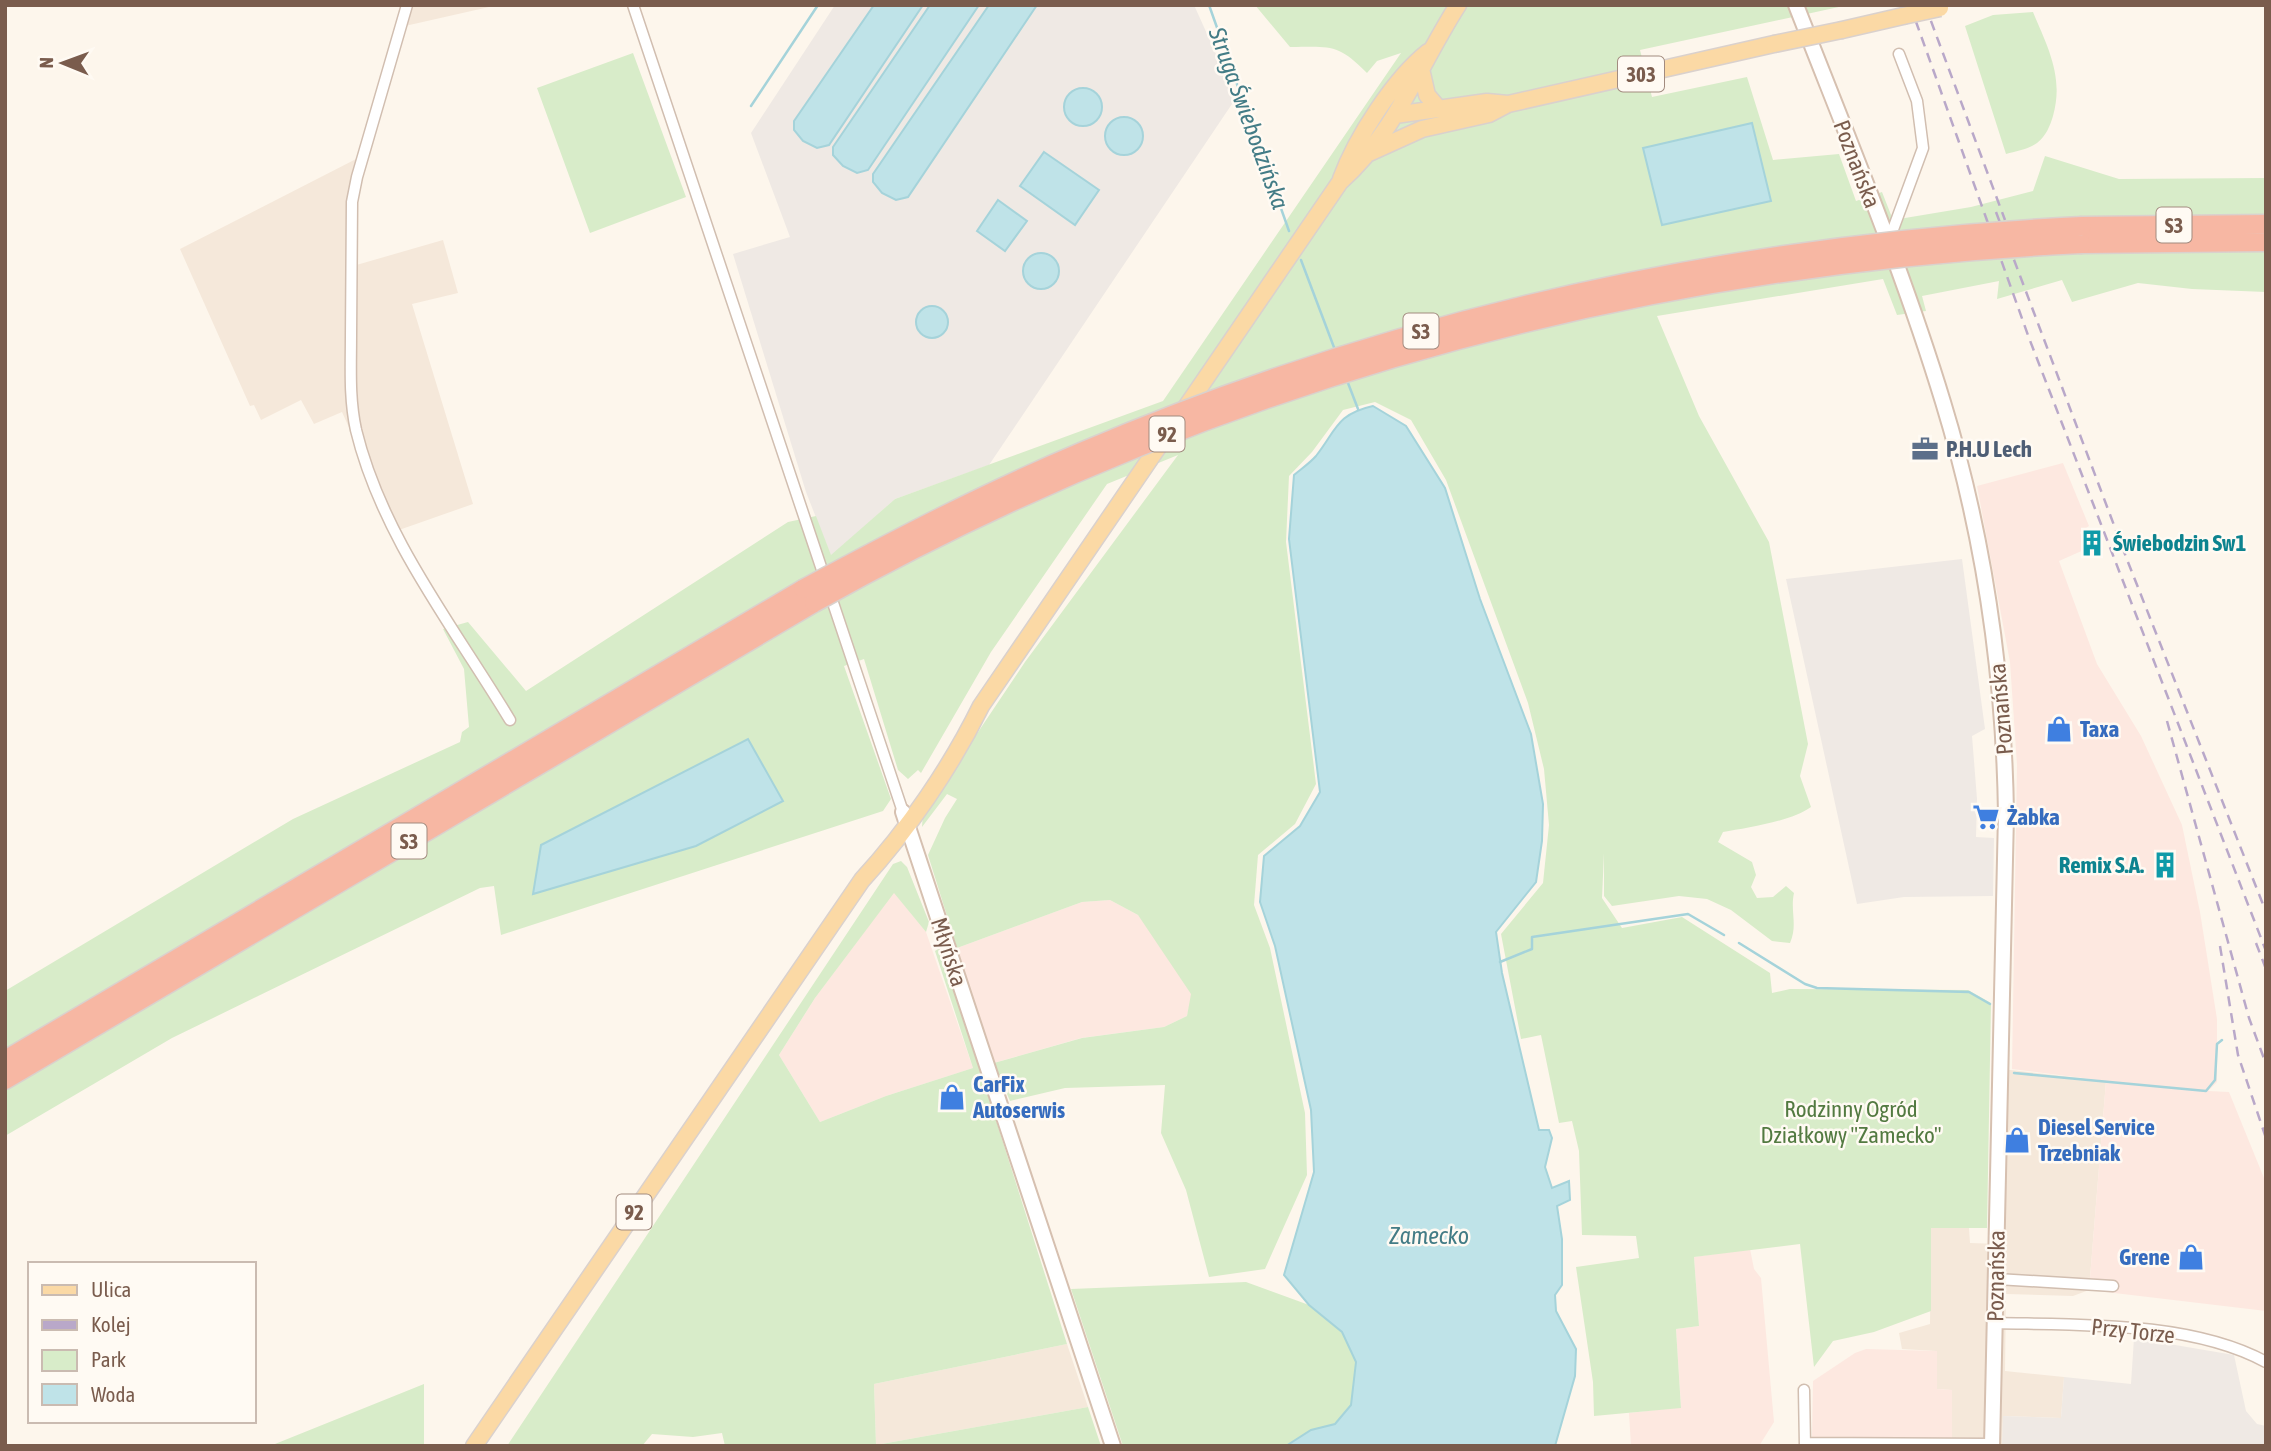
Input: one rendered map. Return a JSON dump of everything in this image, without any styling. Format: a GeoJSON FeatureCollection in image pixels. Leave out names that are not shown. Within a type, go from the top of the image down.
{"type":"FeatureCollection","features":[{"type":"Feature","properties":{"kind":"highway","name":"S3"},"geometry":{"type":"LineString","coordinates":[[5,1060],[809,596],[1084,469],[1246,405],[1412,352],[1555,314],[1746,277],[2082,235],[2266,224]]}},
{"type":"Feature","properties":{"kind":"highway","name":"S3"},"geometry":{"type":"LineString","coordinates":[[2082,235],[2266,242]]}},
{"type":"Feature","properties":{"kind":"highway","name":"S3"},"geometry":{"type":"LineString","coordinates":[[5,1080],[809,596]]}},
{"type":"Feature","properties":{"kind":"main road","name":"92"},"geometry":{"type":"LineString","coordinates":[[1340,181],[1350,155],[1422,74],[1429,51],[1458,5]]}},
{"type":"Feature","properties":{"kind":"main road","name":"303"},"geometry":{"type":"LineString","coordinates":[[1369,153],[1423,129],[1489,114],[1508,104],[1947,7]]}},
{"type":"Feature","properties":{"kind":"main road","name":"92"},"geometry":{"type":"LineString","coordinates":[[474,1446],[904,818],[967,735],[981,706],[1340,181],[1369,153],[1411,65],[1429,51]]}},
{"type":"Feature","properties":{"kind":"main road"},"geometry":{"type":"LineString","coordinates":[[1422,74],[1427,95],[1438,108]]}},
{"type":"Feature","properties":{"kind":"main road","name":"303"},"geometry":{"type":"LineString","coordinates":[[1389,111],[1487,102],[1508,104]]}},
{"type":"Feature","properties":{"kind":"main road"},"geometry":{"type":"LineString","coordinates":[[1389,111],[1403,125],[1423,129]]}},
{"type":"Feature","properties":{"kind":"street"},"geometry":{"type":"LineString","coordinates":[[407,5],[352,202],[350,391],[356,430],[393,528],[510,720]]}},
{"type":"Feature","properties":{"kind":"street","name":"Młyńska"},"geometry":{"type":"LineString","coordinates":[[633,5],[786,457],[1113,1446]]}},
{"type":"Feature","properties":{"kind":"street","name":"Poznańska"},"geometry":{"type":"LineString","coordinates":[[1796,5],[1888,243],[1940,391],[1984,573],[2003,708],[2006,814],[1992,1445]]}},
{"type":"Feature","properties":{"kind":"street"},"geometry":{"type":"LineString","coordinates":[[1888,243],[1923,148],[1917,102],[1899,54]]}},
{"type":"Feature","properties":{"kind":"street"},"geometry":{"type":"LineString","coordinates":[[1997,1279],[2113,1286]]}},
{"type":"Feature","properties":{"kind":"street","name":"Przy Torze"},"geometry":{"type":"LineString","coordinates":[[1995,1323],[2101,1327],[2173,1335],[2233,1347],[2266,1362]]}},
{"type":"Feature","properties":{"kind":"street"},"geometry":{"type":"LineString","coordinates":[[1804,1390],[1805,1444],[1992,1445]]}},
{"type":"Feature","properties":{"kind":"shaded area"},"geometry":{"type":"Polygon","coordinates":[[[411,5],[488,5],[489,7],[405,26],[411,5]]]}},
{"type":"Feature","properties":{"kind":"shaded area"},"geometry":{"type":"Polygon","coordinates":[[[835,5],[1194,5],[1236,98],[989,465],[895,499],[831,556],[806,492],[733,254],[790,237],[751,133],[835,5]]]}},
{"type":"Feature","properties":{"kind":"shaded area"},"geometry":{"type":"Polygon","coordinates":[[[360,157],[351,176],[347,205],[346,234],[353,266],[443,240],[458,293],[412,304],[473,504],[399,530],[365,450],[360,452],[342,412],[314,424],[301,400],[261,420],[254,405],[250,406],[180,249],[360,157]]]}},
{"type":"Feature","properties":{"kind":"shaded area"},"geometry":{"type":"Polygon","coordinates":[[[2063,463],[2089,526],[2080,532],[2086,549],[2059,561],[2097,664],[2141,736],[2182,825],[2200,912],[2217,1019],[2217,1082],[2208,1091],[2229,1092],[2266,1183],[2266,1311],[2089,1290],[2106,1081],[2012,1069],[2017,765],[2010,662],[1977,486],[2063,463]]]}},
{"type":"Feature","properties":{"kind":"shaded area"},"geometry":{"type":"Polygon","coordinates":[[[1962,559],[1985,729],[1972,736],[1977,799],[1976,837],[1994,838],[1993,896],[1904,897],[1857,904],[1786,579],[1962,559]]]}},
{"type":"Feature","properties":{"kind":"shaded area"},"geometry":{"type":"Polygon","coordinates":[[[894,892],[926,932],[973,1068],[886,1096],[820,1122],[779,1055],[815,998],[894,892]]]}},
{"type":"Feature","properties":{"kind":"shaded area"},"geometry":{"type":"Polygon","coordinates":[[[1110,900],[1138,915],[1150,929],[1192,994],[1187,1016],[1164,1027],[1081,1038],[994,1063],[957,948],[1082,902],[1110,900]]]}},
{"type":"Feature","properties":{"kind":"shaded area"},"geometry":{"type":"Polygon","coordinates":[[[2002,1069],[2106,1081],[2089,1290],[2073,1296],[2006,1294],[2005,1371],[2064,1377],[2061,1418],[2003,1416],[2002,1446],[1908,1446],[1952,1390],[1937,1389],[1936,1351],[1902,1349],[1899,1333],[1930,1324],[1931,1228],[1969,1228],[1970,1243],[2000,1244],[2002,1069]]]}},
{"type":"Feature","properties":{"kind":"shaded area"},"geometry":{"type":"Polygon","coordinates":[[[1750,1249],[1754,1269],[1761,1278],[1774,1422],[1759,1446],[1631,1446],[1629,1413],[1681,1407],[1676,1329],[1699,1326],[1694,1257],[1750,1249]]]}},
{"type":"Feature","properties":{"kind":"shaded area"},"geometry":{"type":"Polygon","coordinates":[[[2134,1338],[2234,1355],[2246,1411],[2257,1424],[2266,1426],[2266,1446],[2002,1446],[2003,1416],[2061,1418],[2064,1377],[2131,1384],[2134,1338]]]}},
{"type":"Feature","properties":{"kind":"shaded area"},"geometry":{"type":"Polygon","coordinates":[[[1067,1344],[1088,1407],[876,1445],[874,1384],[1067,1344]]]}},
{"type":"Feature","properties":{"kind":"shaded area"},"geometry":{"type":"Polygon","coordinates":[[[1866,1349],[1937,1351],[1937,1389],[1952,1390],[1952,1440],[1812,1440],[1813,1381],[1855,1353],[1866,1349]]]}},
{"type":"Feature","properties":{"kind":"green space","name":"Rodzinny Ogród Działkowy \"Zamecko\""},"geometry":{"type":"Polygon","coordinates":[[[1255,5],[1848,5],[1640,50],[1652,97],[1747,77],[1773,160],[1839,154],[1856,201],[1882,192],[1893,220],[1971,207],[2033,191],[2045,156],[2119,179],[2266,178],[2266,292],[2192,289],[2138,283],[2072,302],[2062,280],[1997,299],[1999,281],[1922,296],[1926,311],[1897,315],[1883,279],[1657,316],[1699,416],[1769,542],[1808,744],[1800,776],[1811,807],[1781,820],[1723,832],[1718,842],[1752,862],[1756,875],[1751,887],[1757,898],[1773,897],[1786,886],[1794,893],[1790,943],[1772,941],[1731,910],[1707,899],[1679,896],[1612,906],[1604,896],[1604,853],[1602,898],[1622,928],[1682,917],[1770,973],[1772,993],[1790,989],[1968,990],[1991,1003],[1987,1228],[1931,1228],[1931,1311],[1874,1332],[1833,1341],[1814,1367],[1800,1244],[1694,1257],[1699,1326],[1676,1329],[1681,1408],[1594,1416],[1593,1382],[1576,1267],[1639,1258],[1636,1236],[1582,1235],[1579,1151],[1572,1121],[1559,1123],[1541,1035],[1521,1039],[1501,934],[1543,883],[1549,825],[1544,769],[1528,703],[1446,480],[1411,420],[1375,402],[1343,410],[1312,452],[1289,476],[1286,542],[1316,784],[1295,824],[1258,855],[1254,905],[1270,948],[1305,1113],[1307,1175],[1265,1269],[1209,1277],[1186,1190],[1161,1133],[1165,1085],[1065,1088],[1010,1101],[994,1063],[1082,1038],[1164,1027],[1187,1016],[1191,994],[1138,915],[1110,900],[1082,902],[957,948],[928,855],[957,799],[947,794],[922,827],[923,814],[1025,662],[1178,455],[1107,484],[991,652],[921,773],[918,770],[908,779],[898,770],[864,659],[844,666],[891,799],[883,811],[501,935],[494,886],[480,888],[172,1038],[5,1136],[5,991],[293,819],[460,742],[462,732],[469,727],[464,669],[443,629],[468,622],[526,691],[788,522],[816,516],[831,555],[895,499],[1163,401],[1401,53],[1377,61],[1367,73],[1348,56],[1333,49],[1290,47],[1255,5]]]}},
{"type":"Feature","properties":{"kind":"green space"},"geometry":{"type":"Polygon","coordinates":[[[2033,12],[2053,63],[2056,102],[2053,116],[2040,140],[2030,147],[2006,154],[1965,26],[1993,15],[2033,12]]]}},
{"type":"Feature","properties":{"kind":"green space"},"geometry":{"type":"Polygon","coordinates":[[[633,53],[686,197],[590,233],[537,88],[633,53]]]}},
{"type":"Feature","properties":{"kind":"green space"},"geometry":{"type":"Polygon","coordinates":[[[901,861],[907,867],[929,922],[926,932],[894,893],[815,998],[779,1055],[820,1122],[886,1096],[973,1068],[935,951],[941,947],[1067,1344],[874,1384],[876,1445],[1088,1407],[1101,1446],[725,1446],[722,1433],[693,1437],[652,1434],[642,1446],[507,1446],[893,864],[901,861]]]}},
{"type":"Feature","properties":{"kind":"green space"},"geometry":{"type":"Polygon","coordinates":[[[1246,1282],[1309,1305],[1342,1332],[1356,1362],[1351,1405],[1335,1424],[1311,1430],[1286,1446],[1123,1446],[1071,1289],[1246,1282]]]}},
{"type":"Feature","properties":{"kind":"green space"},"geometry":{"type":"Polygon","coordinates":[[[424,1384],[424,1446],[270,1446],[424,1384]]]}},
{"type":"Feature","properties":{"kind":"water"},"geometry":{"type":"Polygon","coordinates":[[[874,5],[923,5],[829,145],[817,148],[803,141],[794,130],[794,121],[874,5]]]}},
{"type":"Feature","properties":{"kind":"water"},"geometry":{"type":"Polygon","coordinates":[[[930,5],[979,5],[868,170],[857,173],[843,166],[833,155],[833,147],[930,5]]]}},
{"type":"Feature","properties":{"kind":"water"},"geometry":{"type":"Polygon","coordinates":[[[989,5],[1037,5],[908,197],[896,200],[882,193],[873,182],[873,174],[989,5]]]}},
{"type":"Feature","properties":{"kind":"water"},"geometry":{"type":"Polygon","coordinates":[[[1083,88],[1096,94],[1102,107],[1096,120],[1083,126],[1070,120],[1064,107],[1070,94],[1083,88]]]}},
{"type":"Feature","properties":{"kind":"water"},"geometry":{"type":"Polygon","coordinates":[[[1124,117],[1137,123],[1143,136],[1137,149],[1124,155],[1111,149],[1105,136],[1111,123],[1124,117]]]}},
{"type":"Feature","properties":{"kind":"water"},"geometry":{"type":"Polygon","coordinates":[[[1752,123],[1771,201],[1662,225],[1643,148],[1752,123]]]}},
{"type":"Feature","properties":{"kind":"water"},"geometry":{"type":"Polygon","coordinates":[[[1044,152],[1099,190],[1075,225],[1020,186],[1044,152]]]}},
{"type":"Feature","properties":{"kind":"water"},"geometry":{"type":"Polygon","coordinates":[[[998,200],[1027,221],[1005,251],[977,231],[998,200]]]}},
{"type":"Feature","properties":{"kind":"water"},"geometry":{"type":"Polygon","coordinates":[[[1041,253],[1054,258],[1059,271],[1054,284],[1041,289],[1028,284],[1023,271],[1028,258],[1041,253]]]}},
{"type":"Feature","properties":{"kind":"water"},"geometry":{"type":"Polygon","coordinates":[[[932,306],[943,311],[948,322],[943,333],[932,338],[921,333],[916,322],[921,311],[932,306]]]}},
{"type":"Feature","properties":{"kind":"water","name":"Zamecko"},"geometry":{"type":"Polygon","coordinates":[[[1373,406],[1406,426],[1445,488],[1480,599],[1531,734],[1543,804],[1542,841],[1536,882],[1496,932],[1502,973],[1539,1130],[1549,1130],[1552,1138],[1545,1167],[1552,1188],[1569,1181],[1570,1200],[1557,1206],[1562,1239],[1562,1285],[1555,1295],[1556,1311],[1576,1349],[1575,1376],[1555,1446],[1286,1446],[1311,1430],[1335,1424],[1351,1405],[1356,1362],[1342,1332],[1309,1305],[1284,1275],[1314,1172],[1311,1110],[1275,946],[1260,902],[1264,856],[1300,826],[1320,792],[1289,539],[1294,475],[1316,456],[1344,419],[1361,409],[1373,406]]]}},
{"type":"Feature","properties":{"kind":"water"},"geometry":{"type":"Polygon","coordinates":[[[748,739],[783,801],[696,846],[533,894],[541,845],[748,739]]]}},
{"type":"Feature","properties":{"kind":"waterway"},"geometry":{"type":"LineString","coordinates":[[751,106],[818,5]]}},
{"type":"Feature","properties":{"kind":"waterway","name":"Struga Świebodzińska"},"geometry":{"type":"LineString","coordinates":[[1209,5],[1289,231]]}},
{"type":"Feature","properties":{"kind":"waterway","name":"Struga Świebodzińska"},"geometry":{"type":"LineString","coordinates":[[1301,260],[1335,350]]}},
{"type":"Feature","properties":{"kind":"waterway","name":"Struga Świebodzińska"},"geometry":{"type":"LineString","coordinates":[[1348,383],[1358,409]]}},
{"type":"Feature","properties":{"kind":"waterway"},"geometry":{"type":"LineString","coordinates":[[1500,962],[1532,949],[1532,937],[1688,914],[1724,935]]}},
{"type":"Feature","properties":{"kind":"waterway"},"geometry":{"type":"LineString","coordinates":[[1739,943],[1805,984],[1817,988],[1969,992],[1990,1004]]}},
{"type":"Feature","properties":{"kind":"waterway"},"geometry":{"type":"LineString","coordinates":[[2014,1073],[2206,1091],[2215,1080],[2217,1044],[2222,1040]]}},
{"type":"Feature","properties":{"kind":"railway"},"geometry":{"type":"LineString","coordinates":[[1910,5],[2029,338],[2266,951]]}},
{"type":"Feature","properties":{"kind":"railway"},"geometry":{"type":"LineString","coordinates":[[1925,5],[2005,220]]}},
{"type":"Feature","properties":{"kind":"railway"},"geometry":{"type":"LineString","coordinates":[[1996,212],[2126,557],[2266,912]]}},
{"type":"Feature","properties":{"kind":"railway"},"geometry":{"type":"LineString","coordinates":[[2167,721],[2249,1018],[2266,1064]]}},
{"type":"Feature","properties":{"kind":"railway"},"geometry":{"type":"LineString","coordinates":[[2256,943],[2266,969]]}},
{"type":"Feature","properties":{"kind":"railway"},"geometry":{"type":"LineString","coordinates":[[2220,946],[2238,1055],[2266,1138]]}},
{"type":"Feature","properties":{"kind":"place","name":"P.H.U Lech"},"geometry":{"type":"Point","coordinates":[1925,449]}},
{"type":"Feature","properties":{"kind":"place","name":"Świebodzin Sw1"},"geometry":{"type":"Point","coordinates":[2092,543]}},
{"type":"Feature","properties":{"kind":"place","name":"Taxa"},"geometry":{"type":"Point","coordinates":[2059,729]}},
{"type":"Feature","properties":{"kind":"place","name":"Żabka"},"geometry":{"type":"Point","coordinates":[1986,817]}},
{"type":"Feature","properties":{"kind":"place","name":"Remix S.A."},"geometry":{"type":"Point","coordinates":[2165,865]}},
{"type":"Feature","properties":{"kind":"place","name":"CarFix Autoserwis"},"geometry":{"type":"Point","coordinates":[952,1097]}},
{"type":"Feature","properties":{"kind":"place","name":"Diesel Service Trzebniak"},"geometry":{"type":"Point","coordinates":[2017,1140]}},
{"type":"Feature","properties":{"kind":"place","name":"Grene"},"geometry":{"type":"Point","coordinates":[2191,1257]}}]}
